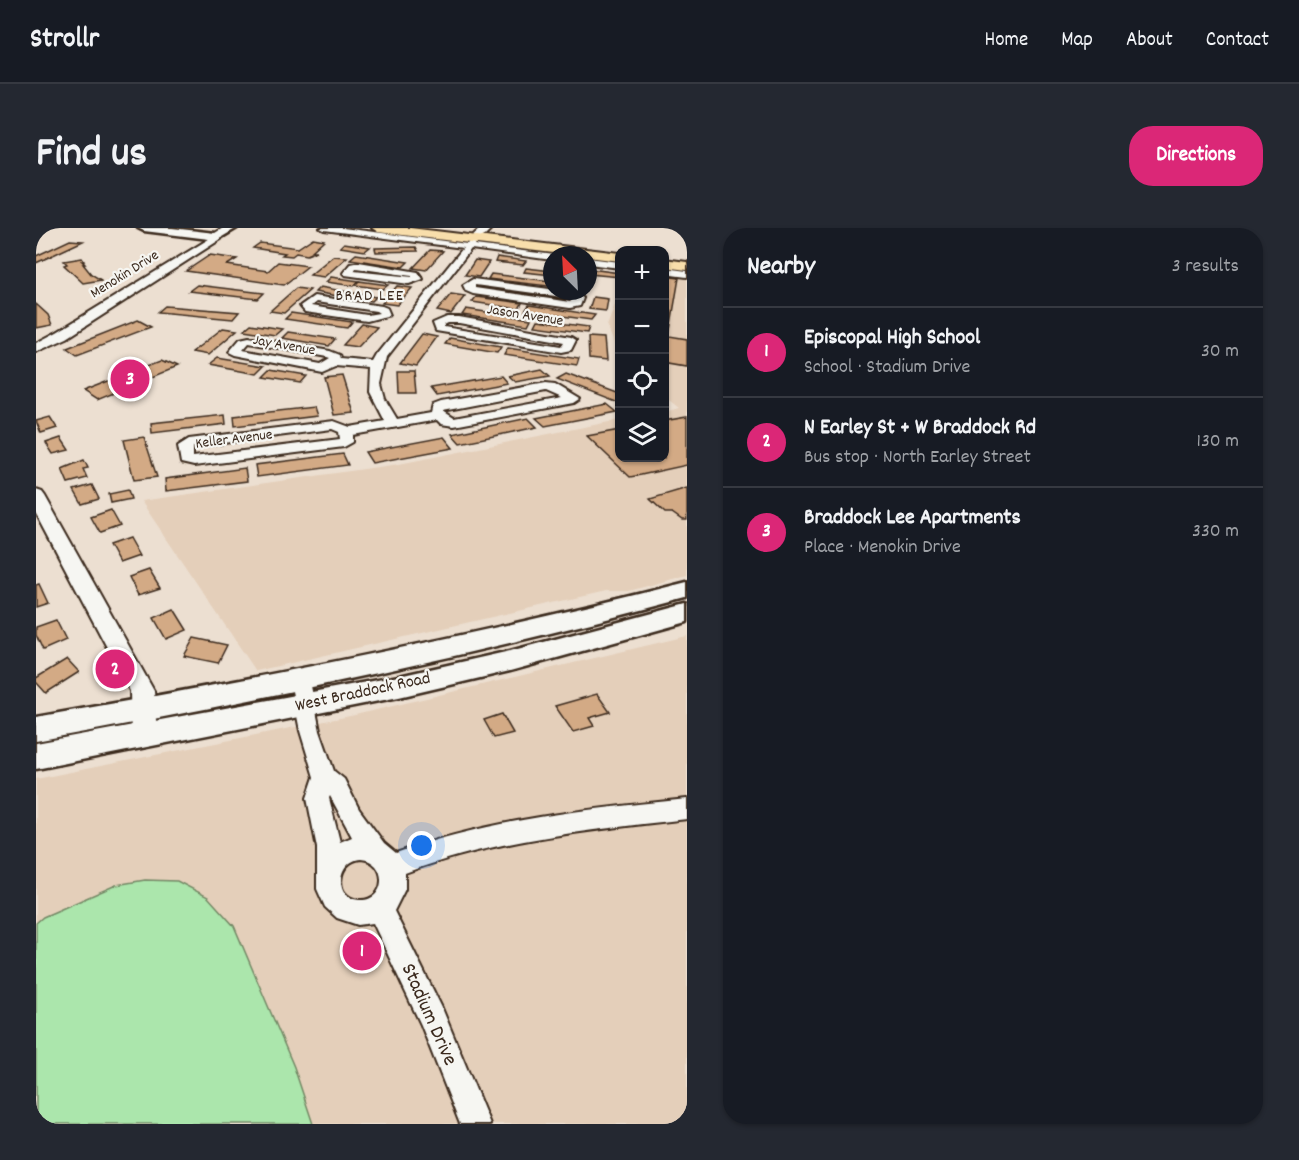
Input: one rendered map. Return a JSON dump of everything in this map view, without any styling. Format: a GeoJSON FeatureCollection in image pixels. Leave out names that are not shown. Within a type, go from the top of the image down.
{"type":"FeatureCollection","features":[{"type":"Feature","properties":{"kind":"main road"},"geometry":{"type":"LineString","coordinates":[[144,228],[217,237]]}},
{"type":"Feature","properties":{"kind":"main road","name":"Menokin Drive"},"geometry":{"type":"LineString","coordinates":[[217,237],[231,228]]}},
{"type":"Feature","properties":{"kind":"main road"},"geometry":{"type":"LineString","coordinates":[[378,228],[615,251]]}},
{"type":"Feature","properties":{"kind":"main road"},"geometry":{"type":"LineString","coordinates":[[423,228],[531,247],[615,256]]}},
{"type":"Feature","properties":{"kind":"main road"},"geometry":{"type":"LineString","coordinates":[[531,247],[543,252]]}},
{"type":"Feature","properties":{"kind":"main road"},"geometry":{"type":"LineString","coordinates":[[669,258],[687,260]]}},
{"type":"Feature","properties":{"kind":"main road"},"geometry":{"type":"LineString","coordinates":[[669,264],[687,266]]}},
{"type":"Feature","properties":{"kind":"main road","name":"West Braddock Road"},"geometry":{"type":"LineString","coordinates":[[303,693],[454,649],[590,617],[687,590]]}},
{"type":"Feature","properties":{"kind":"main road","name":"West Braddock Road"},"geometry":{"type":"LineString","coordinates":[[36,756],[143,723],[303,693],[450,675],[592,640],[687,613]]}},
{"type":"Feature","properties":{"kind":"main road","name":"West Braddock Road"},"geometry":{"type":"LineString","coordinates":[[36,729],[143,723]]}},
{"type":"Feature","properties":{"kind":"street"},"geometry":{"type":"LineString","coordinates":[[324,228],[477,237],[543,253]]}},
{"type":"Feature","properties":{"kind":"street","name":"Menokin Drive"},"geometry":{"type":"LineString","coordinates":[[36,348],[67,332],[217,237]]}},
{"type":"Feature","properties":{"kind":"street"},"geometry":{"type":"LineString","coordinates":[[393,424],[376,394],[374,380],[377,366],[398,317],[454,283],[477,237]]}},
{"type":"Feature","properties":{"kind":"street"},"geometry":{"type":"LineString","coordinates":[[597,262],[615,264]]}},
{"type":"Feature","properties":{"kind":"street"},"geometry":{"type":"LineString","coordinates":[[418,279],[411,273],[358,265],[347,272],[409,282],[418,279],[454,283],[482,282],[578,298],[576,304],[570,305],[473,291],[454,283]]}},
{"type":"Feature","properties":{"kind":"street"},"geometry":{"type":"LineString","coordinates":[[669,272],[687,274]]}},
{"type":"Feature","properties":{"kind":"street","name":"Jason Avenue"},"geometry":{"type":"LineString","coordinates":[[398,317],[378,308],[321,299],[314,299],[306,306],[309,310],[367,318],[398,317],[438,323],[459,320],[571,340],[567,348],[561,349],[444,331],[438,327],[438,323]]}},
{"type":"Feature","properties":{"kind":"street","name":"Jay Avenue"},"geometry":{"type":"LineString","coordinates":[[333,362],[336,357],[330,354],[249,340],[234,350],[237,353],[322,368],[333,362],[377,366]]}},
{"type":"Feature","properties":{"kind":"street","name":"Keller Avenue"},"geometry":{"type":"LineString","coordinates":[[346,432],[348,439],[345,443],[194,462],[186,460],[185,446],[189,442],[334,425],[346,432],[438,416],[454,422],[574,399],[551,387],[546,387],[441,406],[437,408],[438,416]]}},
{"type":"Feature","properties":{"kind":"street"},"geometry":{"type":"LineString","coordinates":[[36,496],[142,691],[143,723]]}},
{"type":"Feature","properties":{"kind":"street"},"geometry":{"type":"LineString","coordinates":[[303,693],[310,731],[325,777],[336,786],[351,816],[384,859],[394,884],[391,893],[379,907],[368,912],[356,912],[345,908],[336,901],[330,891],[329,848],[318,798],[325,777]]}},
{"type":"Feature","properties":{"kind":"street"},"geometry":{"type":"LineString","coordinates":[[330,868],[344,852],[355,848],[366,847],[384,859],[415,857],[496,834],[569,821],[687,809]]}},
{"type":"Feature","properties":{"kind":"street","name":"Stadium Drive"},"geometry":{"type":"LineString","coordinates":[[379,907],[432,1018],[475,1124]]}},
{"type":"Feature","properties":{"kind":"shaded area"},"geometry":{"type":"Polygon","coordinates":[[[669,275],[687,277],[687,575],[629,591],[606,591],[256,671],[141,501],[399,464],[615,421],[615,462],[669,462],[669,411],[679,408],[669,400],[669,275]]]}},
{"type":"Feature","properties":{"kind":"shaded area"},"geometry":{"type":"Polygon","coordinates":[[[615,305],[615,345],[607,326],[615,305]]]}},
{"type":"Feature","properties":{"kind":"shaded area"},"geometry":{"type":"Polygon","coordinates":[[[687,636],[687,1124],[36,1124],[36,779],[355,715],[687,636]]]}},
{"type":"Feature","properties":{"kind":"green space"},"geometry":{"type":"Polygon","coordinates":[[[145,880],[177,881],[208,897],[234,926],[294,1067],[313,1124],[36,1124],[36,923],[43,917],[116,885],[145,880]]]}},
{"type":"Feature","properties":{"kind":"building"},"geometry":{"type":"Polygon","coordinates":[[[313,238],[324,240],[312,251],[317,251],[307,255],[296,253],[292,256],[282,255],[285,253],[253,248],[260,243],[298,248],[313,238]]]}},
{"type":"Feature","properties":{"kind":"building"},"geometry":{"type":"Polygon","coordinates":[[[70,240],[83,241],[36,263],[36,256],[70,240]]]}},
{"type":"Feature","properties":{"kind":"building"},"geometry":{"type":"Polygon","coordinates":[[[344,243],[370,247],[365,251],[340,247],[344,243]]]}},
{"type":"Feature","properties":{"kind":"building"},"geometry":{"type":"Polygon","coordinates":[[[416,247],[418,251],[376,252],[375,248],[416,247]]]}},
{"type":"Feature","properties":{"kind":"building"},"geometry":{"type":"Polygon","coordinates":[[[430,250],[443,251],[426,270],[413,268],[430,250]]]}},
{"type":"Feature","properties":{"kind":"building"},"geometry":{"type":"Polygon","coordinates":[[[356,254],[408,262],[403,267],[350,259],[356,254]]]}},
{"type":"Feature","properties":{"kind":"building"},"geometry":{"type":"Polygon","coordinates":[[[210,255],[237,259],[227,265],[268,271],[278,262],[308,266],[284,285],[186,271],[210,255]]]}},
{"type":"Feature","properties":{"kind":"building"},"geometry":{"type":"Polygon","coordinates":[[[333,256],[347,257],[324,277],[310,275],[333,256]]]}},
{"type":"Feature","properties":{"kind":"building"},"geometry":{"type":"Polygon","coordinates":[[[497,257],[526,261],[523,265],[495,262],[497,257]]]}},
{"type":"Feature","properties":{"kind":"building"},"geometry":{"type":"Polygon","coordinates":[[[82,258],[85,264],[83,264],[91,274],[101,280],[83,283],[64,265],[67,264],[64,261],[82,258]]]}},
{"type":"Feature","properties":{"kind":"building"},"geometry":{"type":"Polygon","coordinates":[[[475,260],[489,262],[479,277],[465,275],[475,260]]]}},
{"type":"Feature","properties":{"kind":"building"},"geometry":{"type":"Polygon","coordinates":[[[526,268],[543,270],[543,274],[524,272],[526,268]]]}},
{"type":"Feature","properties":{"kind":"building"},"geometry":{"type":"Polygon","coordinates":[[[597,270],[615,272],[615,277],[597,275],[597,270]]]}},
{"type":"Feature","properties":{"kind":"building"},"geometry":{"type":"Polygon","coordinates":[[[491,274],[543,280],[543,285],[488,279],[491,274]]]}},
{"type":"Feature","properties":{"kind":"building"},"geometry":{"type":"Polygon","coordinates":[[[331,277],[359,281],[354,286],[326,282],[331,277]]]}},
{"type":"Feature","properties":{"kind":"building"},"geometry":{"type":"Polygon","coordinates":[[[669,277],[679,278],[669,336],[669,277]]]}},
{"type":"Feature","properties":{"kind":"building"},"geometry":{"type":"Polygon","coordinates":[[[359,281],[388,285],[383,289],[355,285],[359,281]]]}},
{"type":"Feature","properties":{"kind":"building"},"geometry":{"type":"Polygon","coordinates":[[[197,285],[264,293],[258,299],[189,291],[197,285]]]}},
{"type":"Feature","properties":{"kind":"building"},"geometry":{"type":"Polygon","coordinates":[[[397,286],[412,288],[397,305],[382,303],[397,286]]]}},
{"type":"Feature","properties":{"kind":"building"},"geometry":{"type":"Polygon","coordinates":[[[320,287],[348,292],[343,297],[315,292],[320,287]]]}},
{"type":"Feature","properties":{"kind":"building"},"geometry":{"type":"Polygon","coordinates":[[[296,288],[310,290],[284,313],[270,311],[296,288]]]}},
{"type":"Feature","properties":{"kind":"building"},"geometry":{"type":"Polygon","coordinates":[[[348,292],[376,297],[372,301],[343,297],[348,292]]]}},
{"type":"Feature","properties":{"kind":"building"},"geometry":{"type":"Polygon","coordinates":[[[451,294],[465,296],[451,314],[437,311],[451,294]]]}},
{"type":"Feature","properties":{"kind":"building"},"geometry":{"type":"Polygon","coordinates":[[[476,297],[522,303],[519,309],[472,302],[476,297]]]}},
{"type":"Feature","properties":{"kind":"building"},"geometry":{"type":"Polygon","coordinates":[[[597,298],[608,299],[606,311],[589,309],[592,300],[597,300],[597,298]]]}},
{"type":"Feature","properties":{"kind":"building"},"geometry":{"type":"Polygon","coordinates":[[[36,304],[48,315],[52,325],[36,328],[36,304]]]}},
{"type":"Feature","properties":{"kind":"building"},"geometry":{"type":"Polygon","coordinates":[[[529,305],[595,315],[591,320],[525,311],[529,305]]]}},
{"type":"Feature","properties":{"kind":"building"},"geometry":{"type":"Polygon","coordinates":[[[165,306],[239,312],[233,319],[158,312],[165,306]]]}},
{"type":"Feature","properties":{"kind":"building"},"geometry":{"type":"Polygon","coordinates":[[[466,309],[531,319],[528,325],[462,315],[466,309]]]}},
{"type":"Feature","properties":{"kind":"building"},"geometry":{"type":"Polygon","coordinates":[[[291,313],[352,322],[347,328],[285,319],[291,313]]]}},
{"type":"Feature","properties":{"kind":"building"},"geometry":{"type":"Polygon","coordinates":[[[138,320],[151,327],[77,355],[67,348],[138,320]]]}},
{"type":"Feature","properties":{"kind":"building"},"geometry":{"type":"Polygon","coordinates":[[[538,320],[589,327],[587,333],[535,326],[538,320]]]}},
{"type":"Feature","properties":{"kind":"building"},"geometry":{"type":"Polygon","coordinates":[[[251,324],[282,329],[275,335],[244,330],[251,324]]]}},
{"type":"Feature","properties":{"kind":"building"},"geometry":{"type":"Polygon","coordinates":[[[362,324],[377,327],[358,347],[343,345],[362,324]]]}},
{"type":"Feature","properties":{"kind":"building"},"geometry":{"type":"Polygon","coordinates":[[[223,328],[237,330],[208,355],[192,352],[223,328]]]}},
{"type":"Feature","properties":{"kind":"building"},"geometry":{"type":"Polygon","coordinates":[[[288,332],[335,339],[329,346],[282,338],[288,332]]]}},
{"type":"Feature","properties":{"kind":"building"},"geometry":{"type":"Polygon","coordinates":[[[422,334],[437,337],[416,366],[400,363],[422,334]]]}},
{"type":"Feature","properties":{"kind":"building"},"geometry":{"type":"Polygon","coordinates":[[[669,336],[687,339],[687,366],[669,363],[669,336]]]}},
{"type":"Feature","properties":{"kind":"building"},"geometry":{"type":"Polygon","coordinates":[[[588,337],[604,338],[606,361],[589,359],[588,337]]]}},
{"type":"Feature","properties":{"kind":"building"},"geometry":{"type":"Polygon","coordinates":[[[450,338],[501,347],[497,353],[445,344],[450,338]]]}},
{"type":"Feature","properties":{"kind":"building"},"geometry":{"type":"Polygon","coordinates":[[[508,348],[579,359],[577,366],[504,355],[508,348]]]}},
{"type":"Feature","properties":{"kind":"building"},"geometry":{"type":"Polygon","coordinates":[[[217,358],[266,366],[258,374],[208,365],[217,358]]]}},
{"type":"Feature","properties":{"kind":"building"},"geometry":{"type":"Polygon","coordinates":[[[162,360],[177,367],[97,400],[83,391],[162,360]]]}},
{"type":"Feature","properties":{"kind":"building"},"geometry":{"type":"Polygon","coordinates":[[[542,369],[550,376],[515,382],[508,376],[542,369]]]}},
{"type":"Feature","properties":{"kind":"building"},"geometry":{"type":"Polygon","coordinates":[[[271,370],[306,376],[300,383],[264,377],[271,370]]]}},
{"type":"Feature","properties":{"kind":"building"},"geometry":{"type":"Polygon","coordinates":[[[398,371],[414,371],[416,393],[399,393],[398,371]]]}},
{"type":"Feature","properties":{"kind":"building"},"geometry":{"type":"Polygon","coordinates":[[[566,374],[615,392],[615,402],[557,379],[566,374]]]}},
{"type":"Feature","properties":{"kind":"building"},"geometry":{"type":"Polygon","coordinates":[[[342,375],[354,413],[334,415],[324,377],[342,375]]]}},
{"type":"Feature","properties":{"kind":"building"},"geometry":{"type":"Polygon","coordinates":[[[501,376],[507,383],[437,396],[431,388],[501,376]]]}},
{"type":"Feature","properties":{"kind":"building"},"geometry":{"type":"Polygon","coordinates":[[[607,404],[615,410],[615,412],[545,426],[536,418],[607,404]]]}},
{"type":"Feature","properties":{"kind":"building"},"geometry":{"type":"Polygon","coordinates":[[[314,407],[317,416],[235,426],[234,416],[314,407]]]}},
{"type":"Feature","properties":{"kind":"building"},"geometry":{"type":"Polygon","coordinates":[[[225,415],[226,424],[152,433],[151,423],[225,415]]]}},
{"type":"Feature","properties":{"kind":"building"},"geometry":{"type":"Polygon","coordinates":[[[50,417],[57,428],[41,433],[36,421],[50,417]]]}},
{"type":"Feature","properties":{"kind":"building"},"geometry":{"type":"Polygon","coordinates":[[[687,417],[687,465],[641,475],[630,477],[587,436],[615,431],[615,462],[669,462],[669,420],[687,417]]]}},
{"type":"Feature","properties":{"kind":"building"},"geometry":{"type":"Polygon","coordinates":[[[528,418],[537,427],[460,443],[452,434],[528,418]]]}},
{"type":"Feature","properties":{"kind":"building"},"geometry":{"type":"Polygon","coordinates":[[[144,437],[157,477],[134,480],[124,440],[144,437]]]}},
{"type":"Feature","properties":{"kind":"building"},"geometry":{"type":"Polygon","coordinates":[[[444,437],[453,448],[372,463],[365,452],[444,437]]]}},
{"type":"Feature","properties":{"kind":"building"},"geometry":{"type":"Polygon","coordinates":[[[61,438],[69,450],[53,454],[46,443],[61,438]]]}},
{"type":"Feature","properties":{"kind":"building"},"geometry":{"type":"Polygon","coordinates":[[[343,454],[348,465],[257,477],[255,465],[343,454]]]}},
{"type":"Feature","properties":{"kind":"building"},"geometry":{"type":"Polygon","coordinates":[[[84,460],[88,468],[83,469],[87,478],[68,483],[62,469],[84,460]]]}},
{"type":"Feature","properties":{"kind":"building"},"geometry":{"type":"Polygon","coordinates":[[[245,468],[247,481],[166,491],[165,479],[245,468]]]}},
{"type":"Feature","properties":{"kind":"building"},"geometry":{"type":"Polygon","coordinates":[[[92,485],[99,499],[82,504],[74,490],[92,485]]]}},
{"type":"Feature","properties":{"kind":"building"},"geometry":{"type":"Polygon","coordinates":[[[687,488],[687,520],[682,520],[672,513],[665,513],[650,499],[687,488]]]}},
{"type":"Feature","properties":{"kind":"building"},"geometry":{"type":"Polygon","coordinates":[[[128,490],[131,499],[111,503],[109,494],[128,490]]]}},
{"type":"Feature","properties":{"kind":"building"},"geometry":{"type":"Polygon","coordinates":[[[111,510],[120,526],[100,533],[91,517],[111,510]]]}},
{"type":"Feature","properties":{"kind":"building"},"geometry":{"type":"Polygon","coordinates":[[[129,538],[139,556],[119,563],[109,545],[129,538]]]}},
{"type":"Feature","properties":{"kind":"building"},"geometry":{"type":"Polygon","coordinates":[[[149,570],[160,588],[138,595],[129,577],[149,570]]]}},
{"type":"Feature","properties":{"kind":"building"},"geometry":{"type":"Polygon","coordinates":[[[39,584],[48,603],[36,607],[36,585],[39,584]]]}},
{"type":"Feature","properties":{"kind":"building"},"geometry":{"type":"Polygon","coordinates":[[[174,609],[187,630],[166,639],[154,618],[174,609]]]}},
{"type":"Feature","properties":{"kind":"building"},"geometry":{"type":"Polygon","coordinates":[[[56,620],[66,640],[43,650],[36,635],[36,627],[56,620]]]}},
{"type":"Feature","properties":{"kind":"building"},"geometry":{"type":"Polygon","coordinates":[[[194,638],[227,645],[218,663],[184,656],[194,638]]]}},
{"type":"Feature","properties":{"kind":"building"},"geometry":{"type":"Polygon","coordinates":[[[67,659],[79,672],[46,693],[36,682],[36,678],[67,659]]]}},
{"type":"Feature","properties":{"kind":"building"},"geometry":{"type":"Polygon","coordinates":[[[597,694],[610,712],[589,718],[594,726],[573,732],[555,706],[597,694]]]}},
{"type":"Feature","properties":{"kind":"building"},"geometry":{"type":"Polygon","coordinates":[[[502,714],[513,733],[494,738],[484,720],[502,714]]]}},
{"type":"Feature","properties":{"kind":"place","name":"Braddock Lee Apartments"},"geometry":{"type":"Point","coordinates":[130,379]}},
{"type":"Feature","properties":{"kind":"place","name":"N Earley St + W Braddock Rd"},"geometry":{"type":"Point","coordinates":[115,669]}},
{"type":"Feature","properties":{"kind":"place","name":"Episcopal High School"},"geometry":{"type":"Point","coordinates":[362,951]}},
{"type":"Feature","properties":{"kind":"district","name":"BRAD LEE"},"geometry":{"type":"Point","coordinates":[370,296]}}]}
